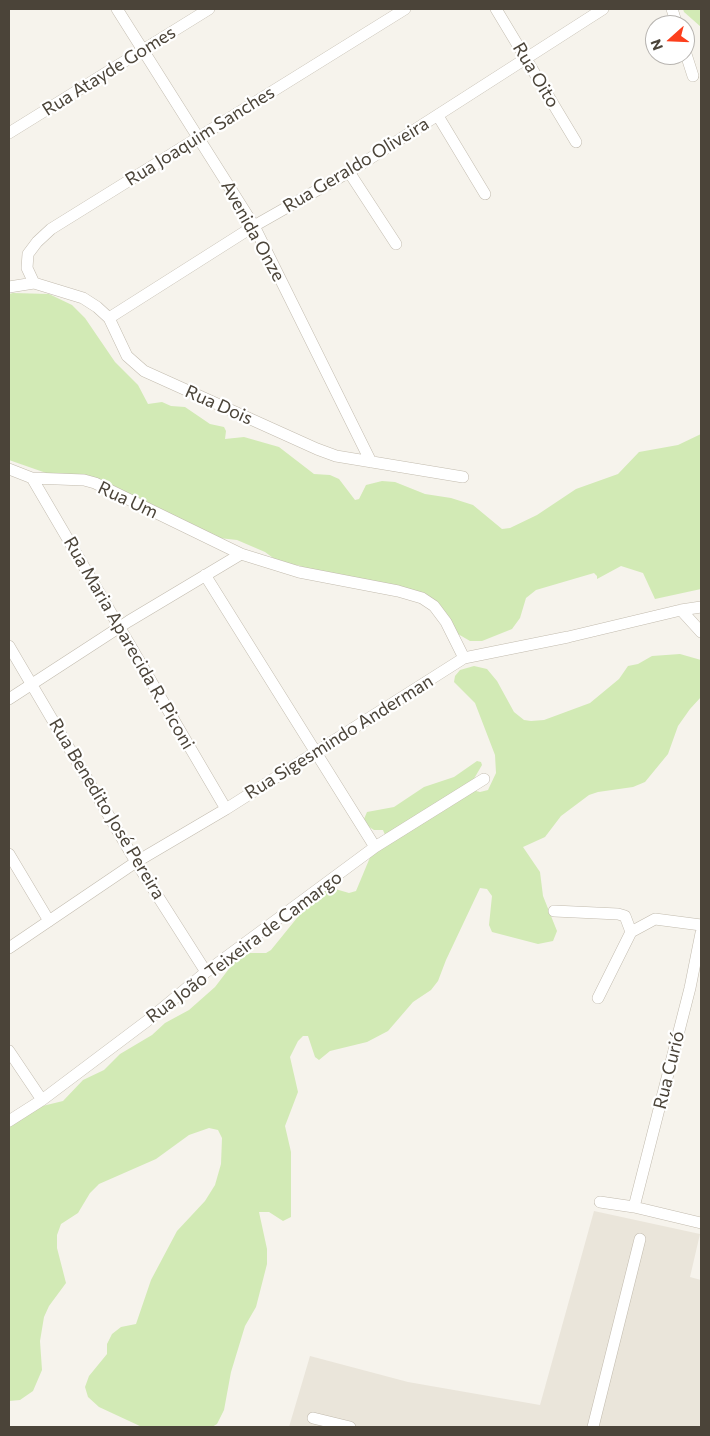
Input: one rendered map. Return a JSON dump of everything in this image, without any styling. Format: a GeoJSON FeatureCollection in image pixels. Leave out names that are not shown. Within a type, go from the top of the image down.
{"type":"FeatureCollection","features":[{"type":"Feature","properties":{"kind":"street","name":"Avenida Onze"},"geometry":{"type":"LineString","coordinates":[[117,9],[254,226],[371,462]]}},
{"type":"Feature","properties":{"kind":"street","name":"Rua Atayde Gomes"},"geometry":{"type":"LineString","coordinates":[[9,133],[209,9]]}},
{"type":"Feature","properties":{"kind":"street","name":"Rua Joaquim Sanches"},"geometry":{"type":"LineString","coordinates":[[34,283],[27,268],[28,254],[36,242],[51,229],[405,9]]}},
{"type":"Feature","properties":{"kind":"street","name":"Rua Oito"},"geometry":{"type":"LineString","coordinates":[[496,9],[576,142]]}},
{"type":"Feature","properties":{"kind":"street","name":"Rua Geraldo Oliveira"},"geometry":{"type":"LineString","coordinates":[[108,318],[254,226],[349,172],[603,9]]}},
{"type":"Feature","properties":{"kind":"street"},"geometry":{"type":"LineString","coordinates":[[689,65],[693,76]]}},
{"type":"Feature","properties":{"kind":"street"},"geometry":{"type":"LineString","coordinates":[[438,116],[485,194]]}},
{"type":"Feature","properties":{"kind":"street"},"geometry":{"type":"LineString","coordinates":[[349,172],[396,244]]}},
{"type":"Feature","properties":{"kind":"street","name":"Rua Dois"},"geometry":{"type":"LineString","coordinates":[[9,287],[34,283],[83,298],[97,307],[108,318],[127,356],[144,372],[317,449],[336,456],[463,477]]}},
{"type":"Feature","properties":{"kind":"street","name":"Rua Um"},"geometry":{"type":"LineString","coordinates":[[9,469],[32,478],[84,480],[95,483],[240,554],[300,572],[398,591],[422,598],[434,606],[446,622],[464,658]]}},
{"type":"Feature","properties":{"kind":"street","name":"Rua Maria Aparecida R. Piconi"},"geometry":{"type":"LineString","coordinates":[[32,478],[226,809]]}},
{"type":"Feature","properties":{"kind":"street"},"geometry":{"type":"LineString","coordinates":[[9,699],[120,627],[240,554]]}},
{"type":"Feature","properties":{"kind":"street"},"geometry":{"type":"LineString","coordinates":[[205,575],[375,847]]}},
{"type":"Feature","properties":{"kind":"street","name":"Rua Sigesmindo Anderman"},"geometry":{"type":"LineString","coordinates":[[9,948],[136,862],[226,809],[464,658],[701,607]]}},
{"type":"Feature","properties":{"kind":"street"},"geometry":{"type":"LineString","coordinates":[[681,610],[701,632]]}},
{"type":"Feature","properties":{"kind":"street","name":"Rua Benedito José Pereira"},"geometry":{"type":"LineString","coordinates":[[9,646],[136,862],[206,972]]}},
{"type":"Feature","properties":{"kind":"street","name":"Rua João Teixeira de Camargo"},"geometry":{"type":"LineString","coordinates":[[9,1121],[42,1100],[147,1021],[206,972],[375,847],[484,779]]}},
{"type":"Feature","properties":{"kind":"street"},"geometry":{"type":"LineString","coordinates":[[9,854],[49,921]]}},
{"type":"Feature","properties":{"kind":"street"},"geometry":{"type":"LineString","coordinates":[[554,911],[618,914],[625,916],[631,932]]}},
{"type":"Feature","properties":{"kind":"street"},"geometry":{"type":"LineString","coordinates":[[598,998],[631,932],[655,919],[701,924]]}},
{"type":"Feature","properties":{"kind":"street","name":"Rua Curió"},"geometry":{"type":"LineString","coordinates":[[634,1207],[696,989],[701,933]]}},
{"type":"Feature","properties":{"kind":"street"},"geometry":{"type":"LineString","coordinates":[[9,1051],[42,1100]]}},
{"type":"Feature","properties":{"kind":"street"},"geometry":{"type":"LineString","coordinates":[[600,1202],[634,1207],[701,1223]]}},
{"type":"Feature","properties":{"kind":"street"},"geometry":{"type":"LineString","coordinates":[[593,1427],[640,1239]]}},
{"type":"Feature","properties":{"kind":"street"},"geometry":{"type":"LineString","coordinates":[[313,1418],[350,1427]]}},
{"type":"Feature","properties":{"kind":"shaded area"},"geometry":{"type":"Polygon","coordinates":[[[594,1211],[700,1234],[690,1277],[701,1280],[701,1427],[289,1427],[310,1356],[408,1382],[540,1405],[594,1211]]]}},
{"type":"Feature","properties":{"kind":"green space"},"geometry":{"type":"Polygon","coordinates":[[[683,9],[701,9],[701,27],[695,22],[695,15],[687,15],[683,9]]]}},
{"type":"Feature","properties":{"kind":"green space"},"geometry":{"type":"Polygon","coordinates":[[[9,294],[49,294],[72,305],[85,318],[115,362],[138,385],[148,404],[162,402],[171,406],[185,407],[210,424],[224,427],[226,431],[225,439],[244,437],[279,447],[314,474],[330,475],[339,479],[355,500],[359,499],[366,485],[382,481],[395,482],[425,494],[451,498],[473,505],[502,529],[510,528],[537,515],[576,489],[618,474],[639,452],[678,445],[701,434],[701,589],[655,599],[643,573],[621,566],[597,579],[594,573],[536,590],[526,598],[520,618],[512,629],[482,641],[470,641],[458,634],[442,609],[316,573],[298,565],[284,566],[265,552],[237,540],[192,535],[122,491],[49,474],[9,460],[9,294]]]}},
{"type":"Feature","properties":{"kind":"green space"},"geometry":{"type":"Polygon","coordinates":[[[680,654],[701,660],[701,697],[678,726],[668,754],[645,782],[633,787],[589,795],[561,816],[545,837],[523,847],[540,872],[543,896],[557,931],[553,941],[538,944],[492,932],[489,925],[492,896],[487,889],[480,888],[438,981],[431,990],[413,1002],[388,1031],[367,1042],[330,1051],[319,1060],[315,1057],[308,1036],[303,1036],[298,1041],[290,1057],[298,1092],[285,1126],[291,1152],[291,1217],[283,1221],[269,1212],[259,1212],[267,1249],[267,1264],[256,1307],[245,1326],[231,1372],[224,1410],[217,1424],[212,1427],[142,1427],[99,1407],[88,1397],[85,1387],[89,1376],[107,1354],[107,1344],[112,1334],[121,1327],[136,1324],[151,1280],[177,1231],[205,1201],[215,1185],[221,1164],[222,1138],[218,1130],[209,1128],[189,1135],[156,1159],[99,1184],[90,1193],[78,1213],[61,1224],[57,1235],[57,1248],[66,1283],[49,1306],[44,1317],[40,1341],[42,1370],[33,1391],[20,1400],[9,1401],[9,1119],[22,1111],[63,1101],[83,1080],[104,1070],[120,1054],[152,1035],[165,1023],[189,1010],[215,987],[238,957],[249,953],[266,953],[271,950],[318,892],[332,888],[349,893],[356,891],[371,855],[385,835],[383,830],[374,830],[366,825],[364,819],[367,812],[394,807],[424,787],[454,777],[477,761],[481,762],[482,765],[468,789],[480,792],[488,790],[496,773],[495,755],[475,703],[454,682],[455,676],[460,670],[474,666],[487,669],[497,681],[514,712],[524,720],[531,721],[544,720],[590,703],[619,679],[628,666],[638,664],[652,656],[680,654]]]}}]}
